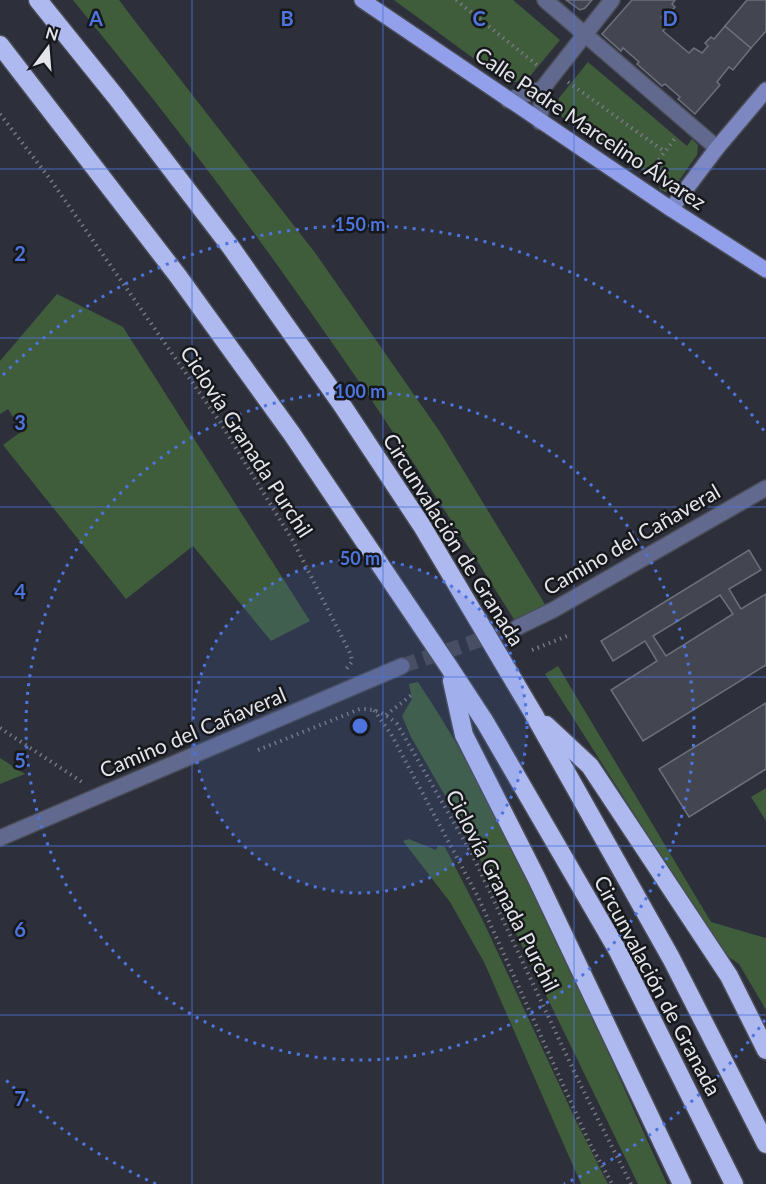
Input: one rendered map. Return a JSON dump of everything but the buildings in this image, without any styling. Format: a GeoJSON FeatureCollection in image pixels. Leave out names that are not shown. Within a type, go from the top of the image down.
{"type":"FeatureCollection","features":[{"type":"Feature","properties":{"kind":"highway","name":"Circunvalación de Granada"},"geometry":{"type":"LineString","coordinates":[[38,0],[116,97],[230,246],[342,405],[422,526],[533,713],[671,958],[766,1144]]}},
{"type":"Feature","properties":{"kind":"highway","name":"Circunvalación de Granada"},"geometry":{"type":"LineString","coordinates":[[0,45],[178,276],[292,434],[450,667],[485,722],[618,951],[734,1184]]}},
{"type":"Feature","properties":{"kind":"highway"},"geometry":{"type":"LineString","coordinates":[[450,667],[464,735],[537,879],[682,1184]]}},
{"type":"Feature","properties":{"kind":"highway"},"geometry":{"type":"LineString","coordinates":[[533,713],[590,766],[729,976],[766,1050]]}},
{"type":"Feature","properties":{"kind":"main road","name":"Calle Padre Marcelino Álvarez"},"geometry":{"type":"LineString","coordinates":[[362,0],[540,122],[766,270]]}},
{"type":"Feature","properties":{"kind":"main road"},"geometry":{"type":"LineString","coordinates":[[671,209],[717,148],[766,90]]}},
{"type":"Feature","properties":{"kind":"street"},"geometry":{"type":"LineString","coordinates":[[545,0],[717,148]]}},
{"type":"Feature","properties":{"kind":"street"},"geometry":{"type":"LineString","coordinates":[[540,122],[542,89],[612,0]]}},
{"type":"Feature","properties":{"kind":"street"},"geometry":{"type":"LineString","coordinates":[[508,100],[542,89]]}},
{"type":"Feature","properties":{"kind":"street","name":"Camino del Cañaveral"},"geometry":{"type":"LineString","coordinates":[[519,627],[553,610],[766,488]]}},
{"type":"Feature","properties":{"kind":"street","name":"Camino del Cañaveral"},"geometry":{"type":"LineString","coordinates":[[0,838],[402,666]]}},
{"type":"Feature","properties":{"kind":"path"},"geometry":{"type":"LineString","coordinates":[[456,0],[541,68]]}},
{"type":"Feature","properties":{"kind":"path"},"geometry":{"type":"LineString","coordinates":[[567,82],[665,152]]}},
{"type":"Feature","properties":{"kind":"path","name":"Ciclovía Granada Purchil"},"geometry":{"type":"LineString","coordinates":[[0,114],[50,180],[220,422],[293,541],[351,655],[352,662],[347,669],[337,674]]}},
{"type":"Feature","properties":{"kind":"path"},"geometry":{"type":"LineString","coordinates":[[646,177],[678,134]]}},
{"type":"Feature","properties":{"kind":"path"},"geometry":{"type":"LineString","coordinates":[[532,650],[567,636]]}},
{"type":"Feature","properties":{"kind":"path"},"geometry":{"type":"LineString","coordinates":[[387,715],[414,693]]}},
{"type":"Feature","properties":{"kind":"path"},"geometry":{"type":"LineString","coordinates":[[249,754],[360,709],[374,709],[391,735],[478,897],[589,1142],[612,1184]]}},
{"type":"Feature","properties":{"kind":"path","name":"Ciclovía Granada Purchil"},"geometry":{"type":"LineString","coordinates":[[374,709],[387,715],[397,724],[472,854],[580,1084],[630,1184]]}},
{"type":"Feature","properties":{"kind":"path"},"geometry":{"type":"LineString","coordinates":[[0,728],[88,786],[93,798]]}},
{"type":"Feature","properties":{"kind":"green space"},"geometry":{"type":"Polygon","coordinates":[[[73,0],[119,0],[316,254],[440,432],[546,606],[515,621],[436,497],[312,313],[181,135],[73,0]]]}},
{"type":"Feature","properties":{"kind":"green space"},"geometry":{"type":"Polygon","coordinates":[[[394,0],[513,0],[560,40],[526,81],[503,80],[394,0]]]}},
{"type":"Feature","properties":{"kind":"green space"},"geometry":{"type":"Polygon","coordinates":[[[588,62],[687,146],[692,139],[698,145],[697,155],[673,189],[665,192],[659,189],[661,183],[562,117],[558,108],[559,98],[588,62]]]}},
{"type":"Feature","properties":{"kind":"green space"},"geometry":{"type":"Polygon","coordinates":[[[57,294],[123,327],[310,621],[271,641],[193,546],[126,599],[3,445],[22,431],[8,409],[0,414],[0,361],[57,294]]]}},
{"type":"Feature","properties":{"kind":"green space"},"geometry":{"type":"Polygon","coordinates":[[[558,666],[711,922],[766,938],[766,1010],[739,964],[723,953],[545,674],[558,666]]]}},
{"type":"Feature","properties":{"kind":"green space"},"geometry":{"type":"Polygon","coordinates":[[[418,682],[456,743],[517,857],[569,965],[667,1184],[638,1184],[469,837],[411,737],[402,716],[412,699],[409,684],[418,682]]]}},
{"type":"Feature","properties":{"kind":"green space"},"geometry":{"type":"Polygon","coordinates":[[[0,758],[25,774],[0,784],[0,758]]]}},
{"type":"Feature","properties":{"kind":"green space"},"geometry":{"type":"Polygon","coordinates":[[[766,788],[766,821],[751,797],[766,788]]]}},
{"type":"Feature","properties":{"kind":"green space"},"geometry":{"type":"Polygon","coordinates":[[[409,839],[436,850],[438,845],[445,847],[484,923],[577,1123],[608,1184],[581,1184],[484,962],[450,902],[403,841],[409,839]]]}},
{"type":"Feature","properties":{"kind":"tunnel"},"geometry":{"type":"LineString","coordinates":[[402,666],[518,627]]}}]}
